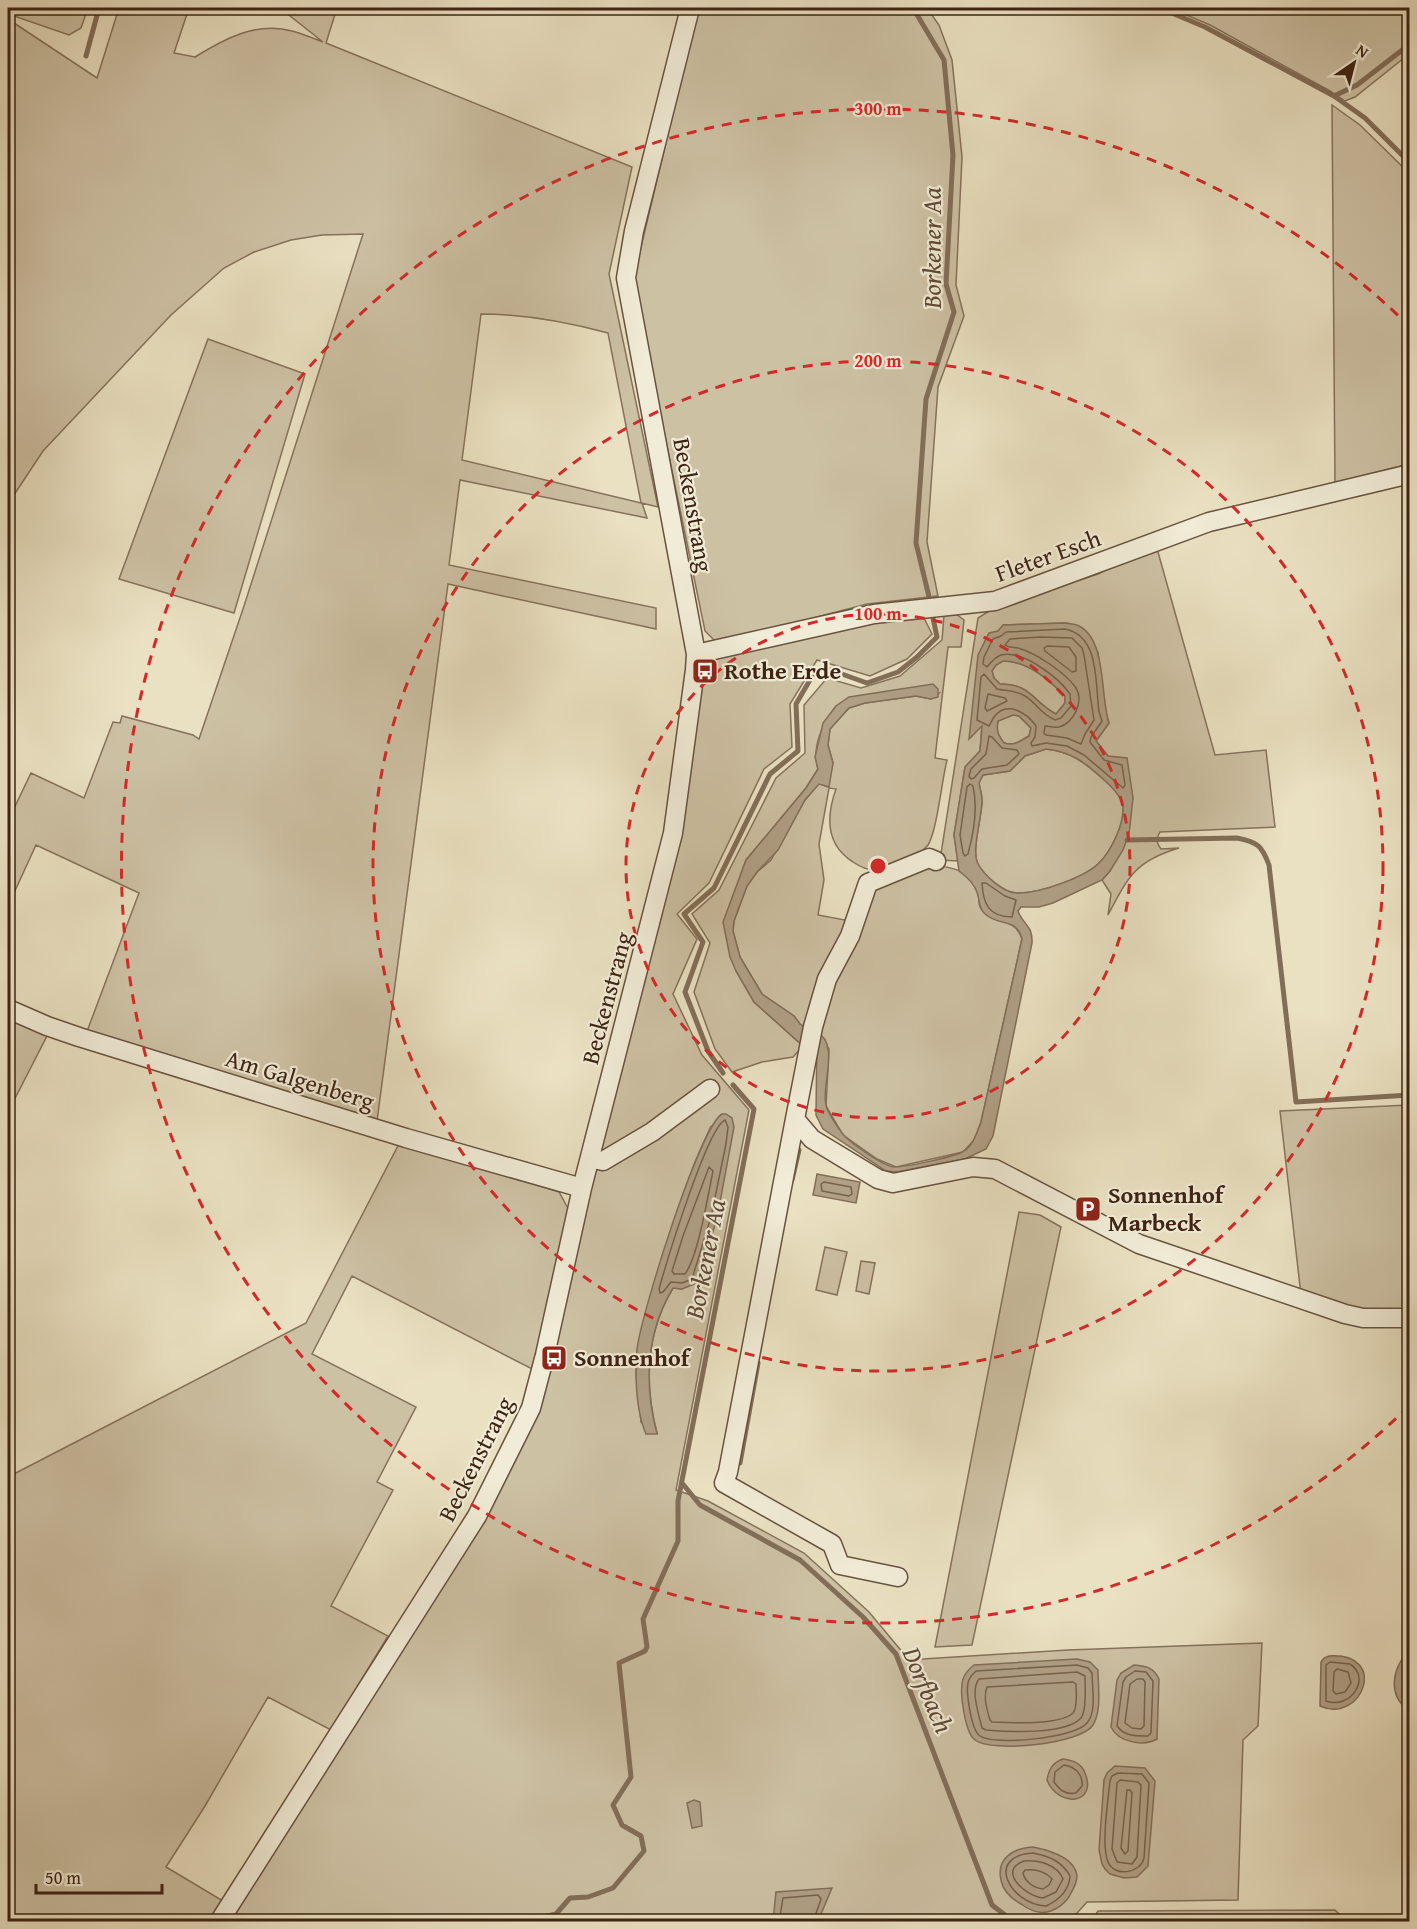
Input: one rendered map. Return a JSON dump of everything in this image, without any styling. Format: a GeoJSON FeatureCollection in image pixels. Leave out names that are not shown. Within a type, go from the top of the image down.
{"type":"FeatureCollection","features":[{"type":"Feature","properties":{"kind":"street","name":"Beckenstrang"},"geometry":{"type":"LineString","coordinates":[[219,1922],[477,1516],[531,1408],[545,1355],[582,1188],[673,833],[696,654],[626,278],[634,231],[690,8]]}},
{"type":"Feature","properties":{"kind":"street","name":"Fleter Esch"},"geometry":{"type":"LineString","coordinates":[[696,654],[873,614],[995,601],[1209,522],[1410,474]]}},
{"type":"Feature","properties":{"kind":"street"},"geometry":{"type":"LineString","coordinates":[[898,1577],[840,1565],[832,1544],[724,1483],[728,1472],[808,1050],[827,979],[850,936],[868,883],[879,876],[929,858],[936,861]]}},
{"type":"Feature","properties":{"kind":"street","name":"Am Galgenberg"},"geometry":{"type":"LineString","coordinates":[[8,1008],[47,1026],[79,1037],[406,1138],[582,1188]]}},
{"type":"Feature","properties":{"kind":"street"},"geometry":{"type":"LineString","coordinates":[[590,1158],[603,1161],[652,1132],[710,1089]]}},
{"type":"Feature","properties":{"kind":"street"},"geometry":{"type":"LineString","coordinates":[[795,1119],[812,1139],[878,1179],[893,1183],[973,1167],[995,1170],[1139,1244],[1345,1314],[1363,1317],[1410,1318]]}},
{"type":"Feature","properties":{"kind":"shaded area"},"geometry":{"type":"Polygon","coordinates":[[[8,8],[88,8],[81,28],[69,35],[8,14],[8,8]]]}},
{"type":"Feature","properties":{"kind":"shaded area"},"geometry":{"type":"Polygon","coordinates":[[[119,8],[189,8],[174,53],[195,57],[229,38],[266,28],[292,31],[323,42],[280,8],[337,8],[326,43],[632,167],[609,274],[658,507],[642,503],[647,518],[460,480],[449,565],[656,608],[656,629],[448,584],[377,1121],[86,1034],[139,893],[36,845],[8,906],[8,821],[31,773],[84,798],[113,722],[120,723],[122,716],[193,735],[199,739],[363,234],[322,235],[291,240],[254,252],[224,268],[171,315],[43,451],[8,504],[8,19],[97,78],[119,8]],[[481,314],[462,460],[641,503],[608,333],[545,319],[481,314]]]}},
{"type":"Feature","properties":{"kind":"shaded area"},"geometry":{"type":"Polygon","coordinates":[[[698,8],[927,8],[939,25],[952,60],[962,157],[956,285],[964,316],[938,387],[927,542],[938,596],[867,604],[717,643],[705,631],[633,281],[698,8]]]}},
{"type":"Feature","properties":{"kind":"shaded area"},"geometry":{"type":"Polygon","coordinates":[[[1170,8],[1409,8],[1409,54],[1355,97],[1345,101],[1210,25],[1170,8]]]}},
{"type":"Feature","properties":{"kind":"shaded area"},"geometry":{"type":"Polygon","coordinates":[[[1332,105],[1360,125],[1410,174],[1409,464],[1335,483],[1332,105]]]}},
{"type":"Feature","properties":{"kind":"shaded area"},"geometry":{"type":"Polygon","coordinates":[[[208,339],[305,374],[234,613],[119,579],[208,339]]]}},
{"type":"Feature","properties":{"kind":"shaded area"},"geometry":{"type":"Polygon","coordinates":[[[1156,545],[1215,755],[1266,750],[1275,827],[1160,832],[1157,840],[1161,849],[1179,848],[1152,859],[1134,872],[1121,890],[1108,915],[1111,894],[1102,880],[1110,871],[1133,798],[1108,756],[1096,741],[1109,723],[1105,711],[1098,652],[1066,623],[1003,625],[970,738],[982,725],[980,751],[965,767],[954,835],[958,861],[940,860],[978,618],[994,608],[1098,574],[1156,545]]]}},
{"type":"Feature","properties":{"kind":"shaded area"},"geometry":{"type":"Polygon","coordinates":[[[956,614],[964,620],[961,647],[948,647],[935,758],[947,760],[937,817],[928,845],[915,855],[877,870],[866,869],[858,865],[844,855],[833,839],[830,820],[836,789],[829,788],[819,844],[824,880],[818,915],[845,920],[843,935],[807,1029],[794,1016],[762,994],[740,957],[733,931],[734,921],[747,886],[757,872],[771,860],[805,800],[819,783],[828,787],[833,763],[828,745],[830,729],[849,708],[865,703],[916,696],[931,699],[939,693],[836,706],[817,744],[818,769],[806,788],[746,860],[724,922],[736,971],[754,1002],[803,1046],[793,1057],[762,1062],[732,1072],[715,1049],[694,992],[710,943],[692,914],[719,890],[776,778],[805,753],[804,705],[827,678],[861,688],[900,676],[942,640],[944,615],[956,614]]]}},
{"type":"Feature","properties":{"kind":"shaded area"},"geometry":{"type":"Polygon","coordinates":[[[923,616],[932,634],[907,659],[870,676],[817,660],[790,704],[792,747],[764,769],[709,883],[677,914],[697,939],[673,994],[702,1055],[749,1110],[676,1490],[708,1501],[804,1553],[869,1612],[907,1660],[1068,1650],[1262,1643],[1258,1726],[1243,1740],[1238,1900],[1087,1902],[1069,1922],[230,1922],[481,1524],[541,1402],[700,677],[716,659],[871,620],[923,616]],[[711,1126],[694,1165],[638,1347],[636,1374],[641,1422],[657,1433],[649,1377],[657,1323],[673,1288],[682,1289],[697,1282],[717,1218],[711,1126]]]}},
{"type":"Feature","properties":{"kind":"shaded area"},"geometry":{"type":"Polygon","coordinates":[[[1003,661],[1021,664],[1045,677],[1065,696],[1065,703],[1056,714],[1026,690],[1000,684],[994,678],[992,671],[1003,661]]]}},
{"type":"Feature","properties":{"kind":"shaded area"},"geometry":{"type":"Polygon","coordinates":[[[1013,715],[1019,716],[1031,728],[1029,736],[1008,744],[1000,738],[997,728],[998,721],[1013,715]]]}},
{"type":"Feature","properties":{"kind":"shaded area"},"geometry":{"type":"Polygon","coordinates":[[[1046,749],[1063,752],[1076,758],[1105,780],[1121,799],[1122,818],[1117,835],[1108,852],[1091,869],[1071,880],[1047,888],[1026,893],[1012,892],[1000,887],[989,878],[976,858],[982,808],[979,783],[983,775],[1010,771],[1025,756],[1046,749]]]}},
{"type":"Feature","properties":{"kind":"shaded area"},"geometry":{"type":"Polygon","coordinates":[[[929,863],[953,868],[963,873],[974,886],[980,907],[985,913],[1014,927],[1022,939],[981,1122],[974,1140],[963,1152],[896,1167],[877,1159],[843,1135],[826,1106],[829,1049],[817,1032],[831,981],[876,886],[929,863]]]}},
{"type":"Feature","properties":{"kind":"shaded area"},"geometry":{"type":"Polygon","coordinates":[[[8,1017],[48,1034],[8,1112],[8,1017]]]}},
{"type":"Feature","properties":{"kind":"shaded area"},"geometry":{"type":"Polygon","coordinates":[[[1409,1105],[1409,1315],[1379,1314],[1301,1295],[1280,1111],[1409,1105]]]}},
{"type":"Feature","properties":{"kind":"shaded area"},"geometry":{"type":"Polygon","coordinates":[[[400,1142],[559,1192],[570,1212],[536,1371],[352,1276],[312,1354],[416,1407],[377,1482],[393,1490],[331,1606],[388,1636],[331,1730],[268,1697],[205,1806],[166,1867],[223,1901],[210,1921],[8,1922],[8,1477],[306,1323],[400,1142]]]}},
{"type":"Feature","properties":{"kind":"shaded area"},"geometry":{"type":"Polygon","coordinates":[[[1019,1212],[1040,1215],[1061,1227],[972,1645],[935,1647],[1019,1212]]]}},
{"type":"Feature","properties":{"kind":"shaded area"},"geometry":{"type":"Polygon","coordinates":[[[825,1247],[847,1252],[837,1295],[816,1290],[825,1247]]]}},
{"type":"Feature","properties":{"kind":"shaded area"},"geometry":{"type":"Polygon","coordinates":[[[861,1261],[875,1263],[869,1294],[856,1291],[861,1261]]]}},
{"type":"Feature","properties":{"kind":"shaded area"},"geometry":{"type":"Polygon","coordinates":[[[1335,1910],[1346,1921],[1092,1921],[1098,1911],[1335,1910]]]}},
{"type":"Feature","properties":{"kind":"water"},"geometry":{"type":"Polygon","coordinates":[[[1066,623],[1075,624],[1088,633],[1098,656],[1109,723],[1096,741],[1108,756],[1127,758],[1133,798],[1129,834],[1123,850],[1102,880],[1053,903],[1039,907],[1021,907],[1018,911],[1031,932],[1032,943],[993,1136],[986,1149],[965,1159],[897,1172],[886,1171],[823,1129],[816,1115],[817,1032],[824,1038],[829,1055],[825,1097],[827,1108],[842,1133],[859,1148],[875,1159],[895,1167],[957,1154],[966,1150],[972,1143],[981,1122],[1022,939],[1012,925],[991,918],[983,912],[974,886],[959,871],[954,835],[965,767],[980,751],[982,726],[969,739],[978,655],[989,633],[998,631],[1003,625],[1066,623]],[[1003,661],[992,671],[994,678],[1000,684],[1025,690],[1056,714],[1065,703],[1065,696],[1045,677],[1021,664],[1003,661]],[[1013,715],[998,721],[998,733],[1004,743],[1015,743],[1029,736],[1031,728],[1019,716],[1013,715]],[[1046,749],[1025,756],[1010,771],[983,775],[979,783],[982,808],[976,843],[978,864],[994,883],[1017,893],[1036,891],[1060,884],[1082,875],[1098,864],[1117,835],[1123,809],[1122,802],[1113,788],[1076,758],[1063,752],[1046,749]]]}},
{"type":"Feature","properties":{"kind":"water"},"geometry":{"type":"Polygon","coordinates":[[[933,684],[938,689],[938,697],[931,699],[916,696],[865,703],[849,708],[830,729],[828,745],[833,763],[829,787],[819,784],[805,800],[778,850],[747,886],[734,921],[733,931],[740,957],[762,994],[794,1016],[807,1029],[803,1046],[754,1002],[730,957],[723,922],[746,860],[806,788],[818,769],[815,757],[823,723],[836,706],[849,697],[933,684]]]}},
{"type":"Feature","properties":{"kind":"water"},"geometry":{"type":"Polygon","coordinates":[[[722,1114],[732,1118],[734,1127],[717,1218],[697,1283],[682,1289],[673,1288],[657,1323],[649,1378],[657,1434],[646,1434],[640,1414],[636,1381],[637,1349],[641,1330],[672,1224],[686,1186],[712,1127],[722,1114]]]}},
{"type":"Feature","properties":{"kind":"water"},"geometry":{"type":"Polygon","coordinates":[[[817,1174],[860,1182],[856,1203],[813,1195],[817,1174]]]}},
{"type":"Feature","properties":{"kind":"water"},"geometry":{"type":"Polygon","coordinates":[[[1409,1652],[1409,1709],[1397,1698],[1394,1682],[1399,1665],[1409,1652]]]}},
{"type":"Feature","properties":{"kind":"water"},"geometry":{"type":"Polygon","coordinates":[[[1329,1656],[1348,1658],[1359,1665],[1364,1675],[1363,1687],[1348,1706],[1335,1709],[1320,1706],[1321,1662],[1329,1656]]]}},
{"type":"Feature","properties":{"kind":"water"},"geometry":{"type":"Polygon","coordinates":[[[1077,1659],[1090,1662],[1098,1670],[1098,1712],[1093,1725],[1085,1732],[1055,1742],[1017,1746],[984,1744],[971,1736],[964,1711],[962,1685],[965,1675],[974,1665],[1077,1659]]]}},
{"type":"Feature","properties":{"kind":"water"},"geometry":{"type":"Polygon","coordinates":[[[1134,1665],[1149,1668],[1159,1679],[1157,1739],[1145,1743],[1131,1742],[1119,1736],[1111,1727],[1117,1680],[1121,1673],[1134,1665]]]}},
{"type":"Feature","properties":{"kind":"water"},"geometry":{"type":"Polygon","coordinates":[[[1063,1759],[1076,1763],[1084,1770],[1088,1784],[1082,1797],[1067,1799],[1052,1789],[1047,1780],[1052,1767],[1063,1759]]]}},
{"type":"Feature","properties":{"kind":"water"},"geometry":{"type":"Polygon","coordinates":[[[1115,1766],[1145,1768],[1155,1781],[1148,1866],[1137,1877],[1124,1878],[1110,1874],[1102,1864],[1099,1850],[1104,1780],[1107,1773],[1115,1766]]]}},
{"type":"Feature","properties":{"kind":"water"},"geometry":{"type":"Polygon","coordinates":[[[694,1800],[700,1802],[702,1826],[692,1828],[687,1803],[694,1800]]]}},
{"type":"Feature","properties":{"kind":"water"},"geometry":{"type":"Polygon","coordinates":[[[1033,1847],[1053,1852],[1066,1859],[1071,1863],[1077,1875],[1074,1887],[1067,1899],[1058,1907],[1047,1912],[1033,1911],[1018,1902],[1006,1891],[1001,1880],[1000,1872],[1004,1860],[1019,1849],[1033,1847]]]}},
{"type":"Feature","properties":{"kind":"water"},"geometry":{"type":"Polygon","coordinates":[[[832,1888],[818,1921],[773,1921],[776,1892],[832,1888]]]}},
{"type":"Feature","properties":{"kind":"waterway"},"geometry":{"type":"LineString","coordinates":[[86,56],[99,8]]}},
{"type":"Feature","properties":{"kind":"waterway","name":"Borkener Aa"},"geometry":{"type":"LineString","coordinates":[[913,8],[944,60],[953,155],[946,284],[954,312],[926,399],[916,543],[930,601]]}},
{"type":"Feature","properties":{"kind":"waterway"},"geometry":{"type":"LineString","coordinates":[[1160,8],[1205,27],[1334,96],[1365,118],[1410,163]]}},
{"type":"Feature","properties":{"kind":"waterway"},"geometry":{"type":"LineString","coordinates":[[1334,96],[1357,85],[1410,44]]}},
{"type":"Feature","properties":{"kind":"waterway"},"geometry":{"type":"LineString","coordinates":[[723,1073],[708,1051],[685,992],[703,942],[684,914],[714,888],[770,774],[798,751],[796,704],[814,673],[825,668],[867,683],[898,672],[937,637],[933,618]]}},
{"type":"Feature","properties":{"kind":"waterway"},"geometry":{"type":"LineString","coordinates":[[1127,840],[1237,838],[1250,841],[1258,846],[1269,865],[1296,1102],[1410,1095]]}},
{"type":"Feature","properties":{"kind":"waterway"},"geometry":{"type":"LineString","coordinates":[[523,1922],[556,1914],[570,1898],[588,1897],[613,1888],[644,1851],[641,1836],[622,1825],[613,1805],[631,1777],[619,1663],[645,1651],[647,1647],[643,1619],[678,1541],[678,1501],[754,1109],[733,1085]]}},
{"type":"Feature","properties":{"kind":"waterway"},"geometry":{"type":"LineString","coordinates":[[792,1180],[799,1150]]}},
{"type":"Feature","properties":{"kind":"waterway"},"geometry":{"type":"LineString","coordinates":[[740,1463],[758,1363]]}},
{"type":"Feature","properties":{"kind":"waterway","name":"Dorfbach"},"geometry":{"type":"LineString","coordinates":[[682,1483],[700,1505],[800,1560],[863,1617],[896,1654],[992,1905],[1014,1922]]}},
{"type":"Feature","properties":{"kind":"place","name":"Rothe Erde"},"geometry":{"type":"Point","coordinates":[705,671]}},
{"type":"Feature","properties":{"kind":"place","name":"Sonnenhof Marbeck"},"geometry":{"type":"Point","coordinates":[1088,1209]}},
{"type":"Feature","properties":{"kind":"place","name":"Sonnenhof"},"geometry":{"type":"Point","coordinates":[554,1358]}}]}
